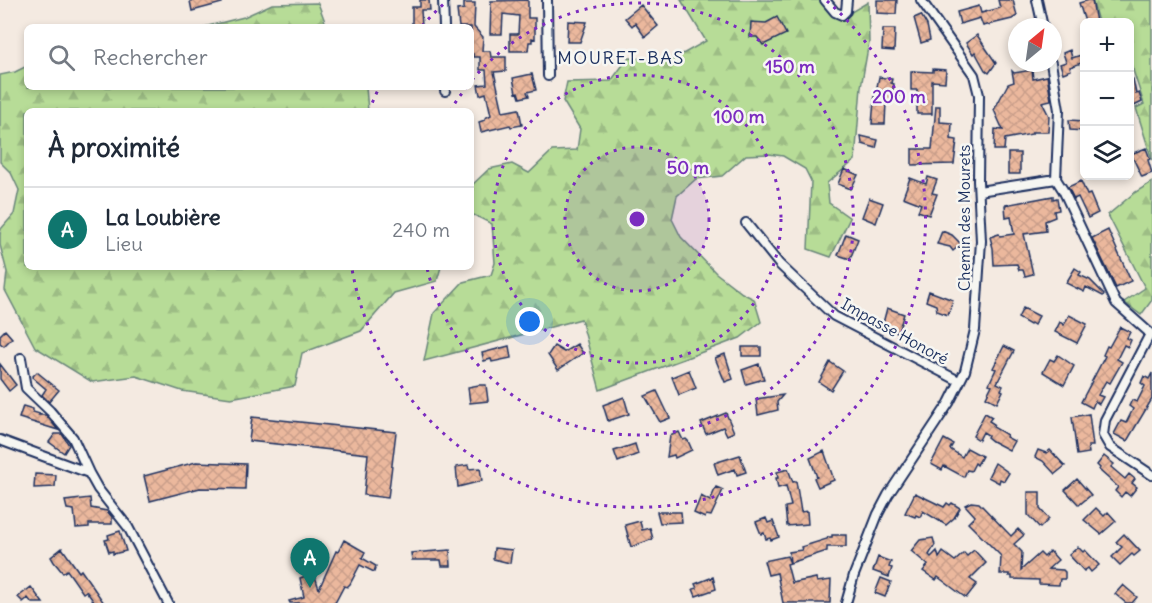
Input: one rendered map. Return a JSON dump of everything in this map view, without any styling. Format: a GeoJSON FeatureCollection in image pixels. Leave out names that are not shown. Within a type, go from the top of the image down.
{"type":"FeatureCollection","features":[{"type":"Feature","properties":{"kind":"street"},"geometry":{"type":"LineString","coordinates":[[443,0],[444,24]]}},
{"type":"Feature","properties":{"kind":"street"},"geometry":{"type":"LineString","coordinates":[[547,0],[548,76]]}},
{"type":"Feature","properties":{"kind":"street"},"geometry":{"type":"LineString","coordinates":[[825,0],[835,12],[842,15],[846,11],[847,0]]}},
{"type":"Feature","properties":{"kind":"street","name":"Chemin des Mourets"},"geometry":{"type":"LineString","coordinates":[[846,603],[867,540],[888,495],[949,403],[965,371],[975,330],[980,261],[979,95],[974,75],[921,0]]}},
{"type":"Feature","properties":{"kind":"street"},"geometry":{"type":"LineString","coordinates":[[1037,0],[1041,18]]}},
{"type":"Feature","properties":{"kind":"street"},"geometry":{"type":"LineString","coordinates":[[1053,72],[1059,110],[1056,179],[1116,303],[1151,335],[1105,420],[1103,435],[1110,447],[1152,475]]}},
{"type":"Feature","properties":{"kind":"street"},"geometry":{"type":"LineString","coordinates":[[979,191],[1056,179]]}},
{"type":"Feature","properties":{"kind":"street","name":"Impasse Honoré"},"geometry":{"type":"LineString","coordinates":[[746,223],[779,264],[834,316],[959,381]]}},
{"type":"Feature","properties":{"kind":"street"},"geometry":{"type":"LineString","coordinates":[[21,358],[27,388],[51,411],[73,438],[98,489],[128,527],[168,603]]}},
{"type":"Feature","properties":{"kind":"street"},"geometry":{"type":"LineString","coordinates":[[0,440],[89,473]]}},
{"type":"Feature","properties":{"kind":"green space"},"geometry":{"type":"Polygon","coordinates":[[[681,0],[832,0],[843,17],[868,2],[869,42],[861,87],[855,160],[827,183],[829,203],[850,218],[831,257],[808,249],[811,181],[805,169],[783,156],[746,155],[722,176],[696,179],[677,196],[672,219],[681,237],[716,273],[742,293],[754,299],[761,322],[740,338],[600,390],[581,319],[424,361],[434,313],[463,282],[491,275],[495,263],[492,224],[474,215],[474,183],[489,169],[512,164],[529,173],[552,151],[577,150],[580,129],[563,101],[567,82],[611,81],[628,58],[672,60],[706,41],[681,0]]]}},
{"type":"Feature","properties":{"kind":"green space"},"geometry":{"type":"Polygon","coordinates":[[[1092,0],[1152,0],[1152,160],[1136,108],[1144,104],[1134,73],[1134,18],[1097,18],[1092,0]]]}},
{"type":"Feature","properties":{"kind":"green space"},"geometry":{"type":"Polygon","coordinates":[[[318,3],[326,24],[216,24],[244,17],[272,4],[318,3]]]}},
{"type":"Feature","properties":{"kind":"green space"},"geometry":{"type":"Polygon","coordinates":[[[24,68],[24,90],[366,90],[368,108],[24,108],[24,270],[440,270],[437,281],[394,293],[361,331],[302,353],[295,386],[231,398],[182,391],[136,376],[92,382],[35,347],[5,290],[7,272],[0,245],[0,235],[1,229],[14,214],[19,190],[11,173],[0,162],[0,75],[24,68]]]}},
{"type":"Feature","properties":{"kind":"green space"},"geometry":{"type":"Polygon","coordinates":[[[1152,182],[1152,300],[1141,315],[1124,302],[1145,288],[1108,215],[1134,193],[1152,182]]]}},
{"type":"Feature","properties":{"kind":"building"},"geometry":{"type":"Polygon","coordinates":[[[222,0],[222,3],[192,11],[190,1],[222,0]]]}},
{"type":"Feature","properties":{"kind":"building"},"geometry":{"type":"Polygon","coordinates":[[[420,0],[429,0],[430,10],[421,10],[422,24],[412,24],[412,7],[420,7],[420,0]]]}},
{"type":"Feature","properties":{"kind":"building"},"geometry":{"type":"Polygon","coordinates":[[[528,0],[528,18],[535,18],[535,39],[532,38],[532,42],[529,42],[528,51],[510,51],[510,34],[518,34],[519,16],[503,14],[502,34],[490,34],[491,1],[528,0]]]}},
{"type":"Feature","properties":{"kind":"building"},"geometry":{"type":"Polygon","coordinates":[[[877,0],[897,0],[896,14],[877,13],[877,0]]]}},
{"type":"Feature","properties":{"kind":"building"},"geometry":{"type":"Polygon","coordinates":[[[998,0],[1013,0],[1017,16],[983,26],[980,18],[960,24],[957,12],[979,6],[981,13],[1000,8],[998,0]]]}},
{"type":"Feature","properties":{"kind":"building"},"geometry":{"type":"Polygon","coordinates":[[[1092,0],[1095,18],[1084,18],[1079,3],[1092,0]]]}},
{"type":"Feature","properties":{"kind":"building"},"geometry":{"type":"Polygon","coordinates":[[[464,3],[475,3],[474,27],[474,24],[459,24],[457,10],[464,9],[464,3]]]}},
{"type":"Feature","properties":{"kind":"building"},"geometry":{"type":"Polygon","coordinates":[[[641,5],[658,26],[645,37],[635,23],[632,26],[625,18],[641,5]]]}},
{"type":"Feature","properties":{"kind":"building"},"geometry":{"type":"Polygon","coordinates":[[[921,15],[927,25],[930,40],[921,43],[914,18],[921,15]]]}},
{"type":"Feature","properties":{"kind":"building"},"geometry":{"type":"Polygon","coordinates":[[[777,17],[786,34],[763,45],[757,37],[750,37],[751,22],[766,23],[777,17]]]}},
{"type":"Feature","properties":{"kind":"building"},"geometry":{"type":"Polygon","coordinates":[[[568,21],[587,22],[580,42],[567,42],[568,21]]]}},
{"type":"Feature","properties":{"kind":"building"},"geometry":{"type":"Polygon","coordinates":[[[474,27],[483,37],[482,51],[490,51],[491,57],[506,57],[506,71],[494,72],[503,112],[519,109],[522,125],[511,127],[510,125],[481,132],[479,122],[491,115],[486,93],[480,95],[478,85],[487,84],[486,70],[480,70],[480,57],[474,57],[474,27]]]}},
{"type":"Feature","properties":{"kind":"building"},"geometry":{"type":"Polygon","coordinates":[[[883,29],[895,29],[894,51],[882,50],[883,29]]]}},
{"type":"Feature","properties":{"kind":"building"},"geometry":{"type":"Polygon","coordinates":[[[977,35],[996,63],[989,73],[966,43],[977,35]]]}},
{"type":"Feature","properties":{"kind":"building"},"geometry":{"type":"Polygon","coordinates":[[[1070,50],[1072,58],[1080,55],[1080,63],[1063,73],[1062,63],[1066,62],[1063,53],[1070,50]]]}},
{"type":"Feature","properties":{"kind":"building"},"geometry":{"type":"Polygon","coordinates":[[[933,69],[946,70],[945,82],[932,81],[932,114],[917,114],[917,90],[911,90],[911,71],[933,72],[933,69]]]}},
{"type":"Feature","properties":{"kind":"building"},"geometry":{"type":"Polygon","coordinates":[[[1012,72],[1032,72],[1033,79],[1047,76],[1051,100],[1042,102],[1049,116],[1048,132],[1032,132],[1032,134],[1005,139],[1004,150],[994,150],[995,129],[1003,130],[994,110],[1008,84],[1014,82],[1012,72]]]}},
{"type":"Feature","properties":{"kind":"building"},"geometry":{"type":"Polygon","coordinates":[[[532,74],[536,90],[527,92],[529,96],[520,98],[518,92],[516,93],[513,78],[532,74]]]}},
{"type":"Feature","properties":{"kind":"building"},"geometry":{"type":"Polygon","coordinates":[[[879,77],[892,79],[891,83],[894,84],[890,103],[886,102],[885,124],[872,124],[874,101],[879,77]]]}},
{"type":"Feature","properties":{"kind":"building"},"geometry":{"type":"Polygon","coordinates":[[[1134,84],[1136,94],[1139,93],[1142,102],[1134,106],[1134,84]]]}},
{"type":"Feature","properties":{"kind":"building"},"geometry":{"type":"Polygon","coordinates":[[[936,106],[940,106],[940,122],[952,123],[951,139],[957,140],[954,164],[912,165],[912,149],[932,149],[936,106]]]}},
{"type":"Feature","properties":{"kind":"building"},"geometry":{"type":"Polygon","coordinates":[[[1069,120],[1080,121],[1080,131],[1070,130],[1069,120]]]}},
{"type":"Feature","properties":{"kind":"building"},"geometry":{"type":"Polygon","coordinates":[[[861,136],[878,140],[876,148],[862,144],[861,136]]]}},
{"type":"Feature","properties":{"kind":"building"},"geometry":{"type":"Polygon","coordinates":[[[1146,148],[1152,173],[1142,177],[1134,160],[1134,153],[1146,148]]]}},
{"type":"Feature","properties":{"kind":"building"},"geometry":{"type":"Polygon","coordinates":[[[1008,153],[1020,153],[1020,174],[1008,174],[1008,153]]]}},
{"type":"Feature","properties":{"kind":"building"},"geometry":{"type":"Polygon","coordinates":[[[844,169],[858,175],[851,189],[838,184],[844,169]]]}},
{"type":"Feature","properties":{"kind":"building"},"geometry":{"type":"Polygon","coordinates":[[[928,177],[937,180],[932,193],[937,194],[929,215],[918,211],[921,204],[903,197],[910,178],[926,184],[928,177]]]}},
{"type":"Feature","properties":{"kind":"building"},"geometry":{"type":"Polygon","coordinates":[[[1081,181],[1087,195],[1090,194],[1098,213],[1088,218],[1078,197],[1074,199],[1068,187],[1081,181]]]}},
{"type":"Feature","properties":{"kind":"building"},"geometry":{"type":"Polygon","coordinates":[[[1053,196],[1053,199],[1057,198],[1059,210],[1054,211],[1055,217],[1045,221],[1046,231],[1024,234],[1033,274],[1025,276],[1017,264],[994,265],[990,237],[999,234],[1000,236],[1014,234],[1011,217],[1006,218],[1005,205],[1053,196]]]}},
{"type":"Feature","properties":{"kind":"building"},"geometry":{"type":"Polygon","coordinates":[[[869,198],[883,203],[876,223],[862,217],[869,198]]]}},
{"type":"Feature","properties":{"kind":"building"},"geometry":{"type":"Polygon","coordinates":[[[1108,230],[1131,281],[1116,288],[1092,238],[1108,230]]]}},
{"type":"Feature","properties":{"kind":"building"},"geometry":{"type":"Polygon","coordinates":[[[942,231],[952,235],[961,244],[953,251],[950,247],[937,244],[942,231]]]}},
{"type":"Feature","properties":{"kind":"building"},"geometry":{"type":"Polygon","coordinates":[[[846,234],[858,239],[850,259],[838,255],[846,234]]]}},
{"type":"Feature","properties":{"kind":"building"},"geometry":{"type":"Polygon","coordinates":[[[1075,268],[1081,272],[1079,275],[1090,280],[1104,294],[1103,296],[1086,287],[1084,292],[1066,283],[1075,268]]]}},
{"type":"Feature","properties":{"kind":"building"},"geometry":{"type":"Polygon","coordinates":[[[929,291],[953,300],[948,315],[937,311],[936,305],[926,301],[929,291]]]}},
{"type":"Feature","properties":{"kind":"building"},"geometry":{"type":"Polygon","coordinates":[[[887,308],[904,314],[898,332],[882,327],[887,308]]]}},
{"type":"Feature","properties":{"kind":"building"},"geometry":{"type":"Polygon","coordinates":[[[1023,308],[1039,316],[1034,325],[1018,318],[1023,308]]]}},
{"type":"Feature","properties":{"kind":"building"},"geometry":{"type":"Polygon","coordinates":[[[1069,315],[1087,324],[1077,343],[1055,332],[1060,322],[1064,325],[1069,315]]]}},
{"type":"Feature","properties":{"kind":"building"},"geometry":{"type":"Polygon","coordinates":[[[1120,327],[1130,332],[1127,338],[1131,340],[1128,347],[1124,345],[1117,359],[1122,362],[1110,383],[1106,381],[1098,395],[1103,397],[1099,404],[1095,401],[1092,408],[1081,402],[1105,356],[1103,355],[1107,346],[1109,347],[1120,327]]]}},
{"type":"Feature","properties":{"kind":"building"},"geometry":{"type":"Polygon","coordinates":[[[5,330],[12,338],[4,346],[0,343],[0,335],[5,330]]]}},
{"type":"Feature","properties":{"kind":"building"},"geometry":{"type":"Polygon","coordinates":[[[577,344],[583,353],[558,370],[548,355],[554,346],[564,352],[577,344]]]}},
{"type":"Feature","properties":{"kind":"building"},"geometry":{"type":"Polygon","coordinates":[[[509,346],[511,358],[492,362],[491,359],[484,361],[482,353],[509,346]]]}},
{"type":"Feature","properties":{"kind":"building"},"geometry":{"type":"Polygon","coordinates":[[[1004,346],[1014,351],[997,383],[1003,386],[1001,390],[1003,391],[997,403],[986,397],[996,369],[993,368],[1004,346]]]}},
{"type":"Feature","properties":{"kind":"building"},"geometry":{"type":"Polygon","coordinates":[[[742,347],[761,347],[761,356],[742,356],[742,347]]]}},
{"type":"Feature","properties":{"kind":"building"},"geometry":{"type":"Polygon","coordinates":[[[725,354],[733,379],[725,382],[715,358],[725,354]]]}},
{"type":"Feature","properties":{"kind":"building"},"geometry":{"type":"Polygon","coordinates":[[[1058,355],[1074,366],[1064,385],[1043,372],[1050,359],[1054,361],[1058,355]]]}},
{"type":"Feature","properties":{"kind":"building"},"geometry":{"type":"Polygon","coordinates":[[[830,362],[843,371],[831,390],[819,382],[830,362]]]}},
{"type":"Feature","properties":{"kind":"building"},"geometry":{"type":"Polygon","coordinates":[[[0,364],[16,385],[9,391],[0,379],[0,364]]]}},
{"type":"Feature","properties":{"kind":"building"},"geometry":{"type":"Polygon","coordinates":[[[759,364],[764,379],[746,384],[742,370],[759,364]]]}},
{"type":"Feature","properties":{"kind":"building"},"geometry":{"type":"Polygon","coordinates":[[[689,370],[696,388],[679,395],[672,377],[689,370]]]}},
{"type":"Feature","properties":{"kind":"building"},"geometry":{"type":"Polygon","coordinates":[[[37,372],[59,390],[49,402],[42,395],[46,389],[32,377],[37,372]]]}},
{"type":"Feature","properties":{"kind":"building"},"geometry":{"type":"Polygon","coordinates":[[[1152,373],[1152,399],[1127,441],[1114,434],[1121,421],[1126,423],[1133,409],[1129,406],[1132,400],[1137,402],[1145,386],[1141,383],[1144,376],[1149,379],[1152,373]]]}},
{"type":"Feature","properties":{"kind":"building"},"geometry":{"type":"Polygon","coordinates":[[[486,385],[488,401],[470,403],[468,387],[486,385]]]}},
{"type":"Feature","properties":{"kind":"building"},"geometry":{"type":"Polygon","coordinates":[[[657,391],[670,418],[660,422],[645,396],[657,391]]]}},
{"type":"Feature","properties":{"kind":"building"},"geometry":{"type":"Polygon","coordinates":[[[783,395],[777,402],[778,410],[758,415],[756,399],[783,395]]]}},
{"type":"Feature","properties":{"kind":"building"},"geometry":{"type":"Polygon","coordinates":[[[624,397],[629,414],[608,421],[603,405],[624,397]]]}},
{"type":"Feature","properties":{"kind":"building"},"geometry":{"type":"Polygon","coordinates":[[[23,406],[33,409],[33,412],[39,415],[46,415],[58,430],[19,418],[23,406]]]}},
{"type":"Feature","properties":{"kind":"building"},"geometry":{"type":"Polygon","coordinates":[[[726,413],[734,432],[727,435],[723,427],[706,434],[701,423],[726,413]]]}},
{"type":"Feature","properties":{"kind":"building"},"geometry":{"type":"Polygon","coordinates":[[[985,413],[992,417],[989,421],[994,424],[993,427],[1014,441],[1009,450],[992,441],[983,432],[979,440],[973,436],[985,413]]]}},
{"type":"Feature","properties":{"kind":"building"},"geometry":{"type":"Polygon","coordinates":[[[1089,414],[1093,446],[1088,446],[1089,453],[1077,455],[1072,417],[1089,414]]]}},
{"type":"Feature","properties":{"kind":"building"},"geometry":{"type":"Polygon","coordinates":[[[252,417],[396,432],[388,498],[364,495],[368,454],[249,441],[252,417]]]}},
{"type":"Feature","properties":{"kind":"building"},"geometry":{"type":"Polygon","coordinates":[[[679,432],[683,440],[688,441],[692,450],[675,458],[674,455],[667,457],[670,436],[679,432]]]}},
{"type":"Feature","properties":{"kind":"building"},"geometry":{"type":"Polygon","coordinates":[[[55,434],[62,434],[69,445],[64,453],[49,442],[55,434]]]}},
{"type":"Feature","properties":{"kind":"building"},"geometry":{"type":"Polygon","coordinates":[[[944,439],[953,444],[950,449],[962,457],[967,448],[982,456],[971,471],[967,470],[964,477],[944,466],[942,470],[931,464],[944,439]]]}},
{"type":"Feature","properties":{"kind":"building"},"geometry":{"type":"Polygon","coordinates":[[[635,444],[638,454],[618,462],[614,451],[635,444]]]}},
{"type":"Feature","properties":{"kind":"building"},"geometry":{"type":"Polygon","coordinates":[[[1038,450],[1046,453],[1050,450],[1065,466],[1055,474],[1043,461],[1035,457],[1038,450]]]}},
{"type":"Feature","properties":{"kind":"building"},"geometry":{"type":"Polygon","coordinates":[[[824,451],[834,480],[818,487],[810,458],[824,451]]]}},
{"type":"Feature","properties":{"kind":"building"},"geometry":{"type":"Polygon","coordinates":[[[740,455],[746,472],[737,475],[735,469],[718,475],[714,463],[740,455]]]}},
{"type":"Feature","properties":{"kind":"building"},"geometry":{"type":"Polygon","coordinates":[[[1104,456],[1114,464],[1111,467],[1125,479],[1129,474],[1135,479],[1132,483],[1137,487],[1130,496],[1125,492],[1121,497],[1115,491],[1118,487],[1099,470],[1097,465],[1104,456]]]}},
{"type":"Feature","properties":{"kind":"building"},"geometry":{"type":"Polygon","coordinates":[[[196,462],[246,464],[245,489],[200,488],[150,501],[144,476],[196,462]]]}},
{"type":"Feature","properties":{"kind":"building"},"geometry":{"type":"Polygon","coordinates":[[[995,463],[1009,473],[1004,481],[1000,479],[999,483],[988,477],[995,463]]]}},
{"type":"Feature","properties":{"kind":"building"},"geometry":{"type":"Polygon","coordinates":[[[468,465],[469,469],[480,468],[482,481],[458,487],[456,467],[468,465]]]}},
{"type":"Feature","properties":{"kind":"building"},"geometry":{"type":"Polygon","coordinates":[[[788,469],[793,482],[796,481],[801,512],[807,511],[808,524],[787,526],[785,507],[791,506],[786,486],[778,488],[776,478],[778,478],[777,472],[788,469]]]}},
{"type":"Feature","properties":{"kind":"building"},"geometry":{"type":"Polygon","coordinates":[[[35,474],[56,475],[55,487],[34,488],[35,474]]]}},
{"type":"Feature","properties":{"kind":"building"},"geometry":{"type":"Polygon","coordinates":[[[1077,479],[1091,495],[1079,505],[1065,490],[1077,479]]]}},
{"type":"Feature","properties":{"kind":"building"},"geometry":{"type":"Polygon","coordinates":[[[716,487],[723,490],[711,516],[706,515],[705,518],[694,513],[701,496],[710,501],[716,487]]]}},
{"type":"Feature","properties":{"kind":"building"},"geometry":{"type":"Polygon","coordinates":[[[1028,492],[1040,492],[1040,509],[1049,519],[1040,528],[1028,515],[1028,492]]]}},
{"type":"Feature","properties":{"kind":"building"},"geometry":{"type":"Polygon","coordinates":[[[915,493],[944,507],[947,503],[950,505],[952,503],[960,508],[946,525],[923,511],[920,517],[916,515],[915,517],[905,513],[915,493]]]}},
{"type":"Feature","properties":{"kind":"building"},"geometry":{"type":"Polygon","coordinates":[[[90,498],[91,508],[107,511],[112,517],[112,524],[89,524],[89,527],[76,528],[74,510],[67,509],[65,501],[90,498]]]}},
{"type":"Feature","properties":{"kind":"building"},"geometry":{"type":"Polygon","coordinates":[[[971,502],[979,503],[1011,536],[1018,529],[1024,535],[1014,544],[1022,552],[1021,570],[1040,553],[1044,557],[1050,551],[1058,560],[1048,569],[1063,570],[1065,579],[1060,579],[1059,585],[1039,584],[1039,580],[1012,579],[1009,574],[1000,574],[1001,556],[968,523],[975,516],[965,505],[971,502]]]}},
{"type":"Feature","properties":{"kind":"building"},"geometry":{"type":"Polygon","coordinates":[[[1096,508],[1104,516],[1108,512],[1116,521],[1101,534],[1084,520],[1096,508]]]}},
{"type":"Feature","properties":{"kind":"building"},"geometry":{"type":"Polygon","coordinates":[[[657,512],[681,512],[682,522],[660,523],[657,512]]]}},
{"type":"Feature","properties":{"kind":"building"},"geometry":{"type":"Polygon","coordinates":[[[766,518],[768,523],[773,521],[779,537],[771,540],[766,539],[764,533],[761,534],[756,522],[766,518]]]}},
{"type":"Feature","properties":{"kind":"building"},"geometry":{"type":"Polygon","coordinates":[[[640,521],[642,530],[650,528],[653,539],[631,547],[625,525],[640,521]]]}},
{"type":"Feature","properties":{"kind":"building"},"geometry":{"type":"Polygon","coordinates":[[[120,531],[126,551],[113,554],[113,551],[109,552],[105,540],[109,539],[108,535],[120,531]]]}},
{"type":"Feature","properties":{"kind":"building"},"geometry":{"type":"Polygon","coordinates":[[[1124,534],[1140,551],[1134,556],[1132,554],[1120,565],[1112,557],[1122,547],[1116,542],[1124,534]]]}},
{"type":"Feature","properties":{"kind":"building"},"geometry":{"type":"Polygon","coordinates":[[[832,535],[846,535],[846,547],[827,547],[827,551],[787,564],[792,583],[816,578],[817,582],[831,580],[830,603],[783,603],[777,573],[768,575],[764,561],[787,556],[790,563],[789,552],[802,550],[801,547],[827,539],[832,535]]]}},
{"type":"Feature","properties":{"kind":"building"},"geometry":{"type":"Polygon","coordinates":[[[933,538],[935,545],[929,555],[931,557],[937,551],[939,558],[943,552],[955,561],[964,553],[967,556],[974,550],[986,563],[970,579],[977,584],[966,598],[938,577],[936,580],[923,571],[928,565],[911,551],[920,540],[933,538]]]}},
{"type":"Feature","properties":{"kind":"building"},"geometry":{"type":"Polygon","coordinates":[[[344,540],[365,552],[362,558],[376,566],[374,572],[360,565],[350,584],[347,587],[344,586],[335,603],[290,603],[289,601],[304,597],[300,578],[314,573],[319,589],[336,551],[338,552],[344,540]]]}},
{"type":"Feature","properties":{"kind":"building"},"geometry":{"type":"Polygon","coordinates":[[[1078,547],[1083,552],[1085,550],[1099,565],[1091,572],[1088,568],[1084,571],[1069,555],[1078,547]]]}},
{"type":"Feature","properties":{"kind":"building"},"geometry":{"type":"Polygon","coordinates":[[[62,548],[104,603],[95,603],[86,591],[83,593],[67,570],[63,573],[54,562],[51,557],[62,548]]]}},
{"type":"Feature","properties":{"kind":"building"},"geometry":{"type":"Polygon","coordinates":[[[494,548],[512,550],[510,563],[493,559],[494,548]]]}},
{"type":"Feature","properties":{"kind":"building"},"geometry":{"type":"Polygon","coordinates":[[[450,550],[451,566],[442,566],[441,560],[412,560],[411,553],[450,550]]]}},
{"type":"Feature","properties":{"kind":"building"},"geometry":{"type":"Polygon","coordinates":[[[878,557],[891,562],[889,577],[873,571],[878,557]]]}},
{"type":"Feature","properties":{"kind":"building"},"geometry":{"type":"Polygon","coordinates":[[[713,577],[716,589],[696,596],[693,589],[697,588],[695,584],[713,577]]]}},
{"type":"Feature","properties":{"kind":"building"},"geometry":{"type":"Polygon","coordinates":[[[881,578],[891,582],[885,597],[875,593],[881,578]]]}},
{"type":"Feature","properties":{"kind":"building"},"geometry":{"type":"Polygon","coordinates":[[[1123,585],[1137,597],[1132,603],[1126,603],[1115,594],[1123,585]]]}},
{"type":"Feature","properties":{"kind":"building"},"geometry":{"type":"Polygon","coordinates":[[[31,587],[43,603],[32,603],[28,598],[23,602],[18,597],[31,587]]]}},
{"type":"Feature","properties":{"kind":"place","name":"La Loubière"},"geometry":{"type":"Point","coordinates":[310,588]}},
{"type":"Feature","properties":{"kind":"district","name":"MOURET-BAS"},"geometry":{"type":"Point","coordinates":[621,58]}}]}
